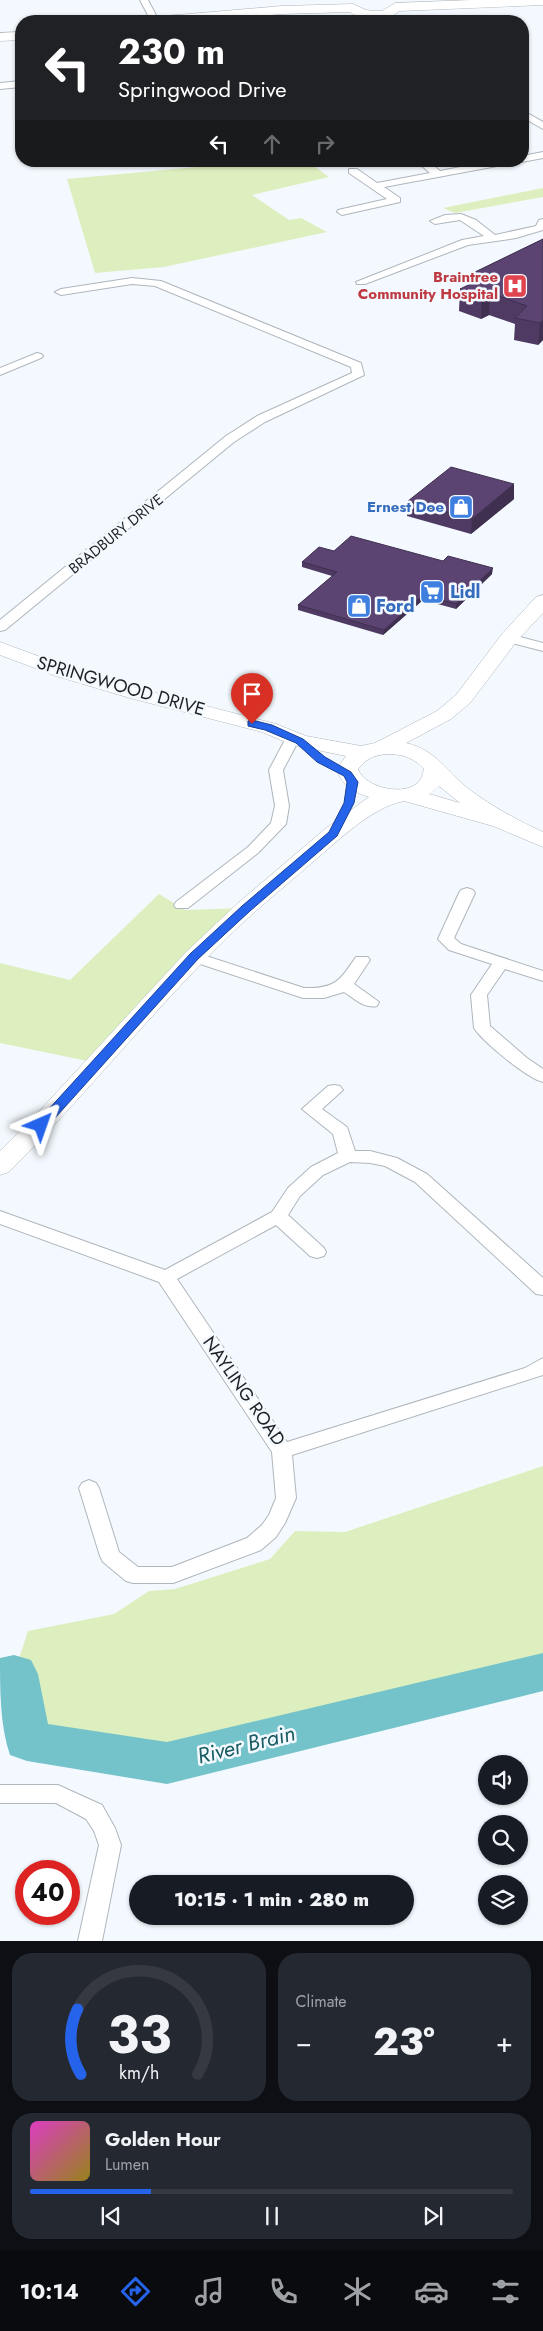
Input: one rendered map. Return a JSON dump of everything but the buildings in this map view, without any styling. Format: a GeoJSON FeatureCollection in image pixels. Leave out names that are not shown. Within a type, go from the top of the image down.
{"type":"FeatureCollection","features":[{"type":"Feature","properties":{"kind":"main road"},"geometry":{"type":"LineString","coordinates":[[501,821],[543,840]]}},
{"type":"Feature","properties":{"kind":"street"},"geometry":{"type":"LineString","coordinates":[[144,0],[151,15]]}},
{"type":"Feature","properties":{"kind":"street"},"geometry":{"type":"LineString","coordinates":[[353,8],[358,3],[374,1],[387,2],[395,7],[543,1]]}},
{"type":"Feature","properties":{"kind":"street"},"geometry":{"type":"LineString","coordinates":[[384,15],[395,7]]}},
{"type":"Feature","properties":{"kind":"street"},"geometry":{"type":"LineString","coordinates":[[224,15],[282,10],[353,8],[368,15]]}},
{"type":"Feature","properties":{"kind":"street"},"geometry":{"type":"LineString","coordinates":[[0,38],[15,37]]}},
{"type":"Feature","properties":{"kind":"street"},"geometry":{"type":"LineString","coordinates":[[0,86],[15,85]]}},
{"type":"Feature","properties":{"kind":"street"},"geometry":{"type":"LineString","coordinates":[[529,117],[543,126]]}},
{"type":"Feature","properties":{"kind":"street"},"geometry":{"type":"LineString","coordinates":[[529,158],[543,155]]}},
{"type":"Feature","properties":{"kind":"street"},"geometry":{"type":"LineString","coordinates":[[428,167],[437,174]]}},
{"type":"Feature","properties":{"kind":"street"},"geometry":{"type":"LineString","coordinates":[[376,186],[475,167]]}},
{"type":"Feature","properties":{"kind":"street"},"geometry":{"type":"LineString","coordinates":[[342,212],[396,200],[353,171]]}},
{"type":"Feature","properties":{"kind":"street"},"geometry":{"type":"LineString","coordinates":[[435,221],[448,216],[462,215],[493,238]]}},
{"type":"Feature","properties":{"kind":"street"},"geometry":{"type":"LineString","coordinates":[[361,282],[378,279],[466,242],[516,235],[540,228],[543,222]]}},
{"type":"Feature","properties":{"kind":"street","name":"BRADBURY DRIVE"},"geometry":{"type":"LineString","coordinates":[[0,627],[49,589],[230,439],[261,419],[358,375],[357,364],[157,283],[132,281],[61,292]]}},
{"type":"Feature","properties":{"kind":"street"},"geometry":{"type":"LineString","coordinates":[[0,372],[37,356]]}},
{"type":"Feature","properties":{"kind":"street"},"geometry":{"type":"LineString","coordinates":[[333,834],[349,803],[349,766],[354,758],[444,715],[463,699],[509,638],[543,600]]}},
{"type":"Feature","properties":{"kind":"street"},"geometry":{"type":"LineString","coordinates":[[509,638],[543,647]]}},
{"type":"Feature","properties":{"kind":"street","name":"SPRINGWOOD DRIVE"},"geometry":{"type":"LineString","coordinates":[[0,648],[72,674],[137,694],[268,728],[296,740],[350,778],[362,789],[398,795],[501,821]]}},
{"type":"Feature","properties":{"kind":"street"},"geometry":{"type":"LineString","coordinates":[[0,1166],[41,1125],[194,957],[246,908],[333,834],[373,804],[398,795],[419,791],[429,784],[435,777],[430,762],[428,740],[444,715]]}},
{"type":"Feature","properties":{"kind":"street"},"geometry":{"type":"LineString","coordinates":[[182,905],[253,850],[278,824],[282,806],[276,770],[296,740]]}},
{"type":"Feature","properties":{"kind":"street","name":"SPRINGWOOD DRIVE"},"geometry":{"type":"LineString","coordinates":[[296,740],[372,750],[404,749],[430,762]]}},
{"type":"Feature","properties":{"kind":"street"},"geometry":{"type":"LineString","coordinates":[[430,762],[451,786],[501,821]]}},
{"type":"Feature","properties":{"kind":"street"},"geometry":{"type":"LineString","coordinates":[[467,893],[446,939],[455,947],[543,976]]}},
{"type":"Feature","properties":{"kind":"street"},"geometry":{"type":"LineString","coordinates":[[194,957],[303,993],[317,994],[345,985],[354,978],[362,960]]}},
{"type":"Feature","properties":{"kind":"street"},"geometry":{"type":"LineString","coordinates":[[502,963],[479,995],[482,1028],[521,1062],[543,1077]]}},
{"type":"Feature","properties":{"kind":"street"},"geometry":{"type":"LineString","coordinates":[[345,985],[371,1002]]}},
{"type":"Feature","properties":{"kind":"street"},"geometry":{"type":"LineString","coordinates":[[334,1090],[311,1109],[341,1132],[347,1156]]}},
{"type":"Feature","properties":{"kind":"street"},"geometry":{"type":"LineString","coordinates":[[0,1217],[166,1276],[278,1216],[294,1192],[317,1171],[347,1156],[370,1157],[391,1162],[421,1178],[543,1289]]}},
{"type":"Feature","properties":{"kind":"street"},"geometry":{"type":"LineString","coordinates":[[278,1216],[317,1252]]}},
{"type":"Feature","properties":{"kind":"street","name":"NAYLING ROAD"},"geometry":{"type":"LineString","coordinates":[[166,1276],[282,1451],[532,1373],[543,1365]]}},
{"type":"Feature","properties":{"kind":"street"},"geometry":{"type":"LineString","coordinates":[[89,1488],[110,1556],[133,1575],[173,1575],[254,1544],[269,1532],[278,1518],[286,1498],[282,1451]]}},
{"type":"Feature","properties":{"kind":"street"},"geometry":{"type":"LineString","coordinates":[[0,1794],[58,1794],[94,1812],[104,1828],[110,1845],[90,1941]]}},
{"type":"Feature","properties":{"kind":"green space"},"geometry":{"type":"Polygon","coordinates":[[[196,167],[315,167],[329,177],[252,195],[289,220],[301,218],[327,232],[164,267],[95,273],[67,179],[196,167]]]}},
{"type":"Feature","properties":{"kind":"green space"},"geometry":{"type":"Polygon","coordinates":[[[543,188],[543,197],[455,213],[443,208],[543,188]]]}},
{"type":"Feature","properties":{"kind":"green space"},"geometry":{"type":"Polygon","coordinates":[[[159,894],[185,910],[246,908],[97,1063],[0,1043],[0,963],[70,980],[159,894]]]}},
{"type":"Feature","properties":{"kind":"green space"},"geometry":{"type":"Polygon","coordinates":[[[543,1466],[543,1672],[167,1763],[27,1741],[14,1674],[28,1631],[114,1614],[149,1591],[175,1589],[270,1559],[295,1531],[345,1532],[543,1466]]]}},
{"type":"Feature","properties":{"kind":"waterway","name":"River Brain"},"geometry":{"type":"LineString","coordinates":[[0,1677],[14,1674],[27,1741],[167,1763],[543,1672]]}},
{"type":"Feature","properties":{"kind":"place","name":"Braintree Community Hospital"},"geometry":{"type":"Point","coordinates":[515,286]}},
{"type":"Feature","properties":{"kind":"place","name":"Ernest Doe"},"geometry":{"type":"Point","coordinates":[461,507]}},
{"type":"Feature","properties":{"kind":"place","name":"Lidl"},"geometry":{"type":"Point","coordinates":[432,592]}},
{"type":"Feature","properties":{"kind":"place","name":"Ford"},"geometry":{"type":"Point","coordinates":[359,606]}},
{"type":"Feature","properties":{"kind":"route"},"geometry":{"type":"LineString","coordinates":[[41,1125],[194,957],[246,908],[333,834],[349,803],[352,782],[348,774],[321,759],[300,741],[268,728],[252,724]]}}]}
